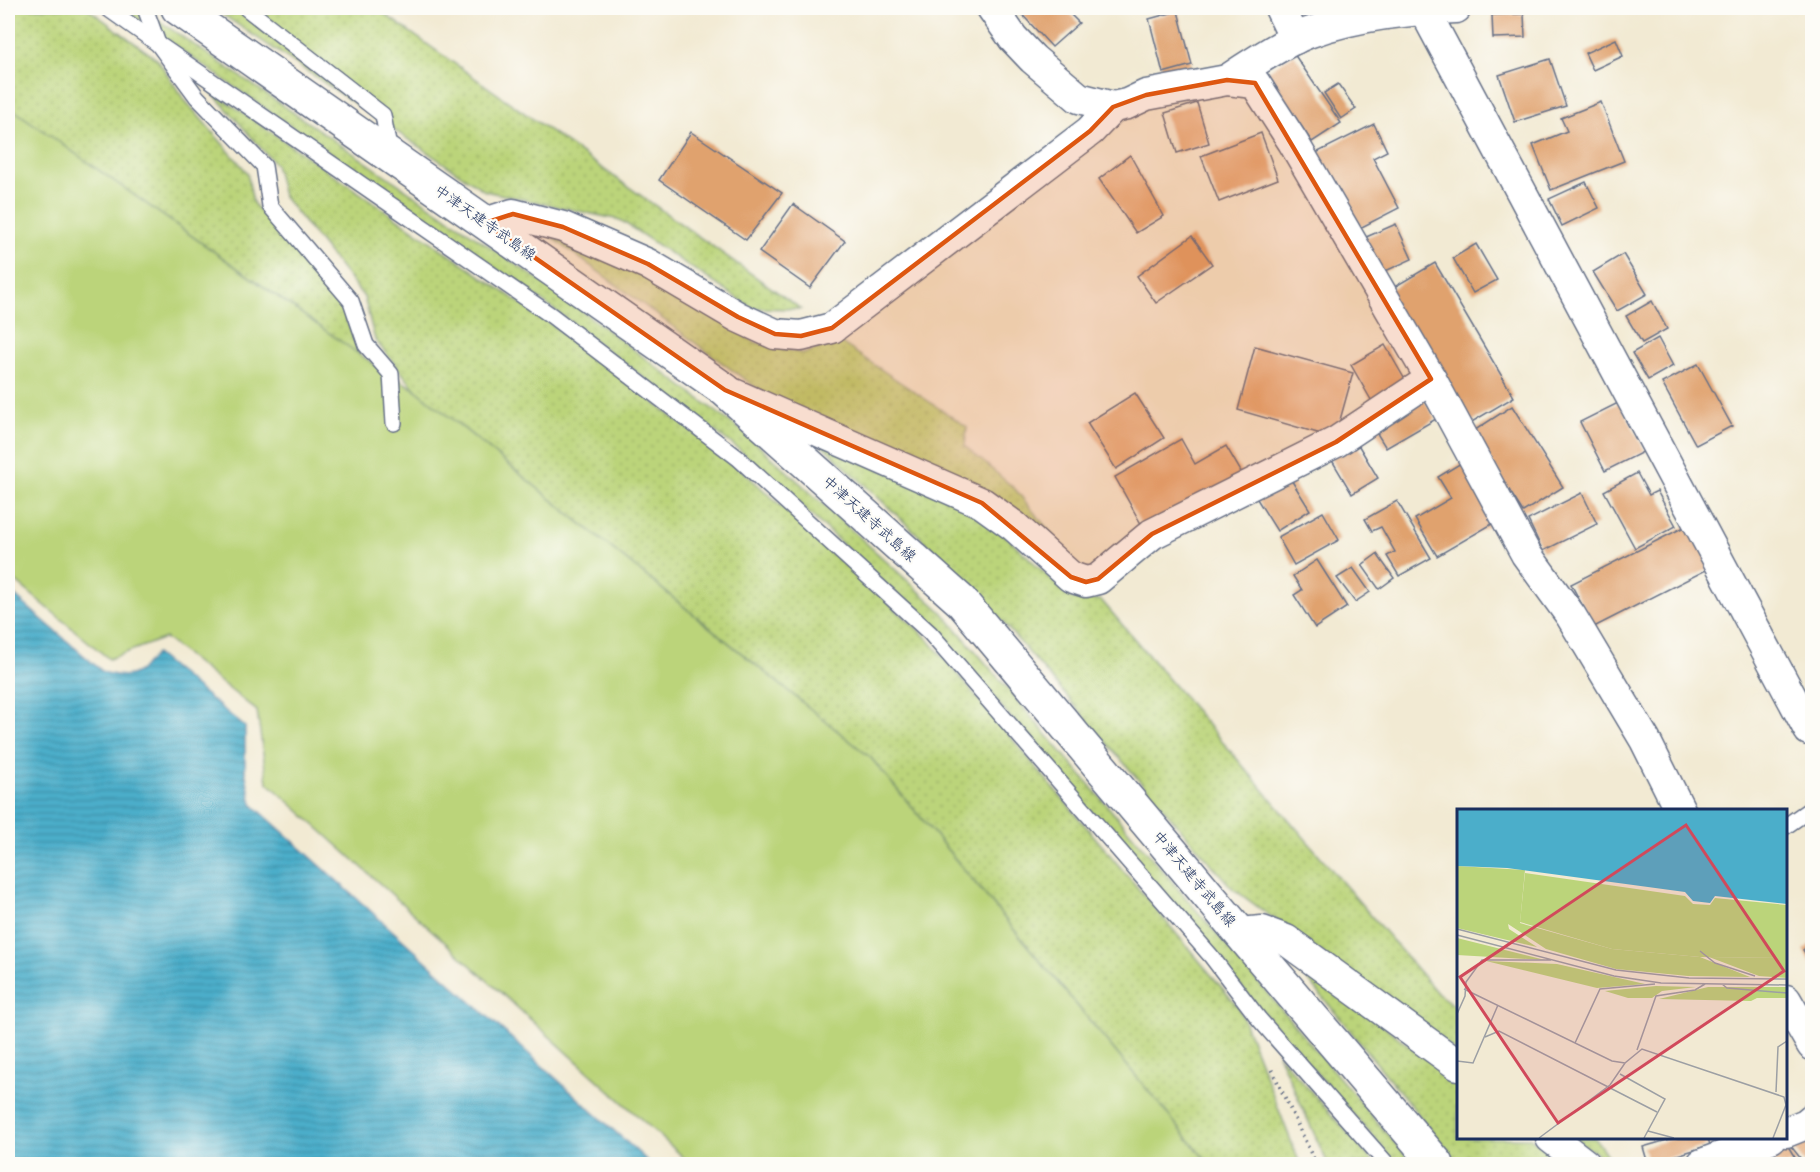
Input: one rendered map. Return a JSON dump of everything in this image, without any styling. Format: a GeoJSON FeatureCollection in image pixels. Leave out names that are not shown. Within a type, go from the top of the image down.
{"type":"FeatureCollection","features":[{"type":"Feature","properties":{"kind":"main road","name":"中津天建寺武島線"},"geometry":{"type":"LineString","coordinates":[[178,8],[725,390],[961,601],[1437,1164]]}},
{"type":"Feature","properties":{"kind":"street"},"geometry":{"type":"LineString","coordinates":[[992,8],[1013,38],[1033,59],[1079,98],[1113,107],[1127,104],[1146,95],[1227,80],[1255,83],[1272,107],[1431,379],[1526,554],[1571,616],[1645,740],[1680,809]]}},
{"type":"Feature","properties":{"kind":"street"},"geometry":{"type":"LineString","coordinates":[[1280,8],[1295,39]]}},
{"type":"Feature","properties":{"kind":"street"},"geometry":{"type":"LineString","coordinates":[[1227,80],[1252,62],[1295,39],[1325,28],[1392,12],[1423,8],[1456,8]]}},
{"type":"Feature","properties":{"kind":"street"},"geometry":{"type":"LineString","coordinates":[[1423,8],[1809,730],[1812,730]]}},
{"type":"Feature","properties":{"kind":"street"},"geometry":{"type":"LineString","coordinates":[[485,223],[513,214],[564,227],[648,264],[738,317],[775,334],[801,336],[832,328],[1090,131],[1113,107]]}},
{"type":"Feature","properties":{"kind":"street"},"geometry":{"type":"LineString","coordinates":[[725,390],[982,503],[1014,526],[1071,577],[1086,582],[1098,579],[1152,534],[1336,442],[1431,379]]}},
{"type":"Feature","properties":{"kind":"street"},"geometry":{"type":"LineString","coordinates":[[1240,933],[1262,931],[1286,940],[1457,1064]]}},
{"type":"Feature","properties":{"kind":"street"},"geometry":{"type":"LineString","coordinates":[[1787,1003],[1812,1046]]}},
{"type":"Feature","properties":{"kind":"street"},"geometry":{"type":"LineString","coordinates":[[1787,1131],[1806,1124],[1812,1119]]}},
{"type":"Feature","properties":{"kind":"street"},"geometry":{"type":"LineString","coordinates":[[1554,1139],[1585,1164]]}},
{"type":"Feature","properties":{"kind":"street"},"geometry":{"type":"LineString","coordinates":[[1702,1164],[1766,1139]]}},
{"type":"Feature","properties":{"kind":"lane"},"geometry":{"type":"LineString","coordinates":[[107,8],[552,316],[738,458],[930,633],[1211,956],[1259,1019],[1387,1164]]}},
{"type":"Feature","properties":{"kind":"lane"},"geometry":{"type":"LineString","coordinates":[[145,8],[158,45],[197,97],[264,166],[270,206],[351,301],[366,345],[391,375],[394,423]]}},
{"type":"Feature","properties":{"kind":"lane"},"geometry":{"type":"LineString","coordinates":[[246,8],[383,115],[391,157]]}},
{"type":"Feature","properties":{"kind":"lane"},"geometry":{"type":"LineString","coordinates":[[1787,825],[1812,808]]}},
{"type":"Feature","properties":{"kind":"path"},"geometry":{"type":"LineString","coordinates":[[1270,1066],[1316,1164]]}},
{"type":"Feature","properties":{"kind":"highlighted area"},"geometry":{"type":"Polygon","coordinates":[[[1227,80],[1255,83],[1431,379],[1336,442],[1152,534],[1098,579],[1086,582],[1071,577],[982,503],[725,390],[485,223],[513,214],[563,227],[648,264],[738,317],[775,334],[801,336],[832,328],[1090,131],[1113,107],[1146,95],[1227,80]]]}},
{"type":"Feature","properties":{"kind":"green space"},"geometry":{"type":"Polygon","coordinates":[[[8,8],[87,8],[158,60],[183,98],[247,172],[253,203],[339,300],[360,355],[8,106],[8,8]]]}},
{"type":"Feature","properties":{"kind":"green space"},"geometry":{"type":"Polygon","coordinates":[[[121,8],[140,8],[558,293],[746,434],[942,612],[1413,1164],[1397,1164],[1261,1010],[934,628],[741,451],[552,308],[121,8]]]}},
{"type":"Feature","properties":{"kind":"green space"},"geometry":{"type":"Polygon","coordinates":[[[213,8],[376,8],[801,309],[752,308],[620,220],[485,191],[213,8]]]}},
{"type":"Feature","properties":{"kind":"green space"},"geometry":{"type":"Polygon","coordinates":[[[210,90],[552,325],[736,465],[927,638],[1239,1008],[1300,1164],[1209,1164],[871,758],[416,390],[375,340],[364,297],[283,196],[275,164],[210,90]]]}},
{"type":"Feature","properties":{"kind":"green space"},"geometry":{"type":"Polygon","coordinates":[[[8,106],[360,355],[416,390],[871,758],[1209,1164],[691,1164],[267,782],[257,711],[165,638],[109,659],[8,575],[8,106]]]}},
{"type":"Feature","properties":{"kind":"green space"},"geometry":{"type":"Polygon","coordinates":[[[550,236],[656,277],[754,342],[804,354],[837,340],[967,427],[965,446],[1015,489],[1067,553],[993,495],[762,392],[550,236]]]}},
{"type":"Feature","properties":{"kind":"green space"},"geometry":{"type":"Polygon","coordinates":[[[819,442],[983,514],[1071,598],[1101,600],[1438,994],[1457,1007],[1457,1052],[1232,888],[968,582],[819,442]]]}},
{"type":"Feature","properties":{"kind":"green space"},"geometry":{"type":"Polygon","coordinates":[[[1284,950],[1457,1082],[1457,1139],[1531,1139],[1565,1164],[1459,1164],[1284,950]]]}},
{"type":"Feature","properties":{"kind":"green space"},"geometry":{"type":"Polygon","coordinates":[[[1278,1054],[1375,1164],[1328,1164],[1278,1054]]]}},
{"type":"Feature","properties":{"kind":"green space"},"geometry":{"type":"Polygon","coordinates":[[[1575,1139],[1596,1139],[1613,1164],[1575,1139]]]}},
{"type":"Feature","properties":{"kind":"water"},"geometry":{"type":"Polygon","coordinates":[[[8,590],[103,672],[120,676],[133,674],[144,667],[156,654],[245,727],[245,771],[252,804],[651,1164],[8,1164],[8,590]]]}},
{"type":"Feature","properties":{"kind":"building"},"geometry":{"type":"Polygon","coordinates":[[[1016,8],[1064,8],[1079,23],[1052,47],[1016,8]]]}},
{"type":"Feature","properties":{"kind":"building"},"geometry":{"type":"Polygon","coordinates":[[[1178,11],[1192,65],[1163,73],[1149,19],[1178,11]]]}},
{"type":"Feature","properties":{"kind":"building"},"geometry":{"type":"Polygon","coordinates":[[[1524,14],[1525,37],[1493,38],[1492,15],[1524,14]]]}},
{"type":"Feature","properties":{"kind":"building"},"geometry":{"type":"Polygon","coordinates":[[[1616,39],[1623,56],[1593,70],[1585,53],[1616,39]]]}},
{"type":"Feature","properties":{"kind":"building"},"geometry":{"type":"Polygon","coordinates":[[[1294,54],[1341,123],[1312,142],[1265,73],[1294,54]]]}},
{"type":"Feature","properties":{"kind":"building"},"geometry":{"type":"Polygon","coordinates":[[[1550,59],[1566,106],[1515,122],[1499,75],[1550,59]]]}},
{"type":"Feature","properties":{"kind":"building"},"geometry":{"type":"Polygon","coordinates":[[[1338,84],[1356,109],[1341,119],[1324,93],[1338,84]]]}},
{"type":"Feature","properties":{"kind":"building"},"geometry":{"type":"Polygon","coordinates":[[[1601,102],[1624,161],[1551,190],[1533,145],[1567,131],[1561,118],[1601,102]]]}},
{"type":"Feature","properties":{"kind":"building"},"geometry":{"type":"Polygon","coordinates":[[[1197,103],[1209,143],[1177,153],[1165,113],[1197,103]]]}},
{"type":"Feature","properties":{"kind":"building"},"geometry":{"type":"Polygon","coordinates":[[[1374,124],[1387,151],[1373,158],[1399,208],[1356,230],[1316,153],[1374,124]]]}},
{"type":"Feature","properties":{"kind":"building"},"geometry":{"type":"Polygon","coordinates":[[[691,132],[782,193],[746,240],[659,180],[691,132]]]}},
{"type":"Feature","properties":{"kind":"building"},"geometry":{"type":"Polygon","coordinates":[[[1261,133],[1278,179],[1219,202],[1201,156],[1261,133]]]}},
{"type":"Feature","properties":{"kind":"building"},"geometry":{"type":"Polygon","coordinates":[[[1130,155],[1164,216],[1136,233],[1099,179],[1130,155]]]}},
{"type":"Feature","properties":{"kind":"building"},"geometry":{"type":"Polygon","coordinates":[[[1586,182],[1599,208],[1562,226],[1549,199],[1586,182]]]}},
{"type":"Feature","properties":{"kind":"building"},"geometry":{"type":"Polygon","coordinates":[[[793,204],[845,241],[810,288],[759,252],[793,204]]]}},
{"type":"Feature","properties":{"kind":"building"},"geometry":{"type":"Polygon","coordinates":[[[1396,224],[1412,259],[1379,274],[1364,238],[1396,224]]]}},
{"type":"Feature","properties":{"kind":"building"},"geometry":{"type":"Polygon","coordinates":[[[1192,236],[1212,264],[1156,303],[1137,276],[1192,236]]]}},
{"type":"Feature","properties":{"kind":"building"},"geometry":{"type":"Polygon","coordinates":[[[1476,244],[1497,280],[1473,293],[1453,258],[1476,244]]]}},
{"type":"Feature","properties":{"kind":"building"},"geometry":{"type":"Polygon","coordinates":[[[1623,254],[1647,294],[1617,311],[1593,272],[1623,254]]]}},
{"type":"Feature","properties":{"kind":"building"},"geometry":{"type":"Polygon","coordinates":[[[1435,263],[1514,397],[1465,426],[1384,293],[1435,263]]]}},
{"type":"Feature","properties":{"kind":"building"},"geometry":{"type":"Polygon","coordinates":[[[1652,301],[1667,329],[1642,343],[1626,316],[1652,301]]]}},
{"type":"Feature","properties":{"kind":"building"},"geometry":{"type":"Polygon","coordinates":[[[1658,338],[1673,366],[1648,380],[1632,353],[1658,338]]]}},
{"type":"Feature","properties":{"kind":"building"},"geometry":{"type":"Polygon","coordinates":[[[1385,345],[1408,385],[1374,405],[1351,365],[1385,345]]]}},
{"type":"Feature","properties":{"kind":"building"},"geometry":{"type":"Polygon","coordinates":[[[1255,346],[1353,373],[1335,438],[1238,410],[1255,346]]]}},
{"type":"Feature","properties":{"kind":"building"},"geometry":{"type":"Polygon","coordinates":[[[1698,364],[1732,426],[1696,445],[1662,383],[1698,364]]]}},
{"type":"Feature","properties":{"kind":"building"},"geometry":{"type":"Polygon","coordinates":[[[1135,393],[1164,438],[1116,469],[1087,423],[1135,393]]]}},
{"type":"Feature","properties":{"kind":"building"},"geometry":{"type":"Polygon","coordinates":[[[1420,393],[1436,419],[1386,448],[1370,422],[1420,393]]]}},
{"type":"Feature","properties":{"kind":"building"},"geometry":{"type":"Polygon","coordinates":[[[1620,402],[1645,451],[1605,471],[1580,422],[1620,402]]]}},
{"type":"Feature","properties":{"kind":"building"},"geometry":{"type":"Polygon","coordinates":[[[1512,406],[1563,487],[1523,512],[1472,432],[1512,406]]]}},
{"type":"Feature","properties":{"kind":"building"},"geometry":{"type":"Polygon","coordinates":[[[1353,436],[1378,478],[1352,494],[1327,452],[1353,436]]]}},
{"type":"Feature","properties":{"kind":"building"},"geometry":{"type":"Polygon","coordinates":[[[1181,439],[1195,464],[1226,446],[1243,475],[1145,531],[1115,477],[1181,439]]]}},
{"type":"Feature","properties":{"kind":"building"},"geometry":{"type":"Polygon","coordinates":[[[1471,457],[1506,516],[1437,556],[1415,519],[1451,498],[1438,477],[1471,457]]]}},
{"type":"Feature","properties":{"kind":"building"},"geometry":{"type":"Polygon","coordinates":[[[1285,470],[1310,510],[1277,531],[1252,491],[1285,470]]]}},
{"type":"Feature","properties":{"kind":"building"},"geometry":{"type":"Polygon","coordinates":[[[1637,473],[1649,495],[1657,491],[1676,526],[1635,548],[1604,491],[1637,473]]]}},
{"type":"Feature","properties":{"kind":"building"},"geometry":{"type":"Polygon","coordinates":[[[1582,493],[1597,524],[1543,551],[1528,520],[1582,493]]]}},
{"type":"Feature","properties":{"kind":"building"},"geometry":{"type":"Polygon","coordinates":[[[1397,501],[1431,558],[1399,576],[1387,556],[1395,552],[1381,527],[1372,531],[1365,519],[1397,501]]]}},
{"type":"Feature","properties":{"kind":"building"},"geometry":{"type":"Polygon","coordinates":[[[1323,512],[1339,540],[1294,565],[1278,537],[1323,512]]]}},
{"type":"Feature","properties":{"kind":"building"},"geometry":{"type":"Polygon","coordinates":[[[1696,521],[1718,564],[1594,627],[1571,584],[1696,521]]]}},
{"type":"Feature","properties":{"kind":"building"},"geometry":{"type":"Polygon","coordinates":[[[1377,554],[1394,578],[1379,589],[1362,565],[1377,554]]]}},
{"type":"Feature","properties":{"kind":"building"},"geometry":{"type":"Polygon","coordinates":[[[1317,560],[1347,607],[1315,628],[1294,595],[1302,590],[1293,576],[1317,560]]]}},
{"type":"Feature","properties":{"kind":"building"},"geometry":{"type":"Polygon","coordinates":[[[1353,568],[1370,592],[1355,602],[1337,578],[1353,568]]]}},
{"type":"Feature","properties":{"kind":"building"},"geometry":{"type":"Polygon","coordinates":[[[1812,943],[1812,964],[1803,950],[1812,943]]]}},
{"type":"Feature","properties":{"kind":"building"},"geometry":{"type":"Polygon","coordinates":[[[1812,1129],[1812,1164],[1805,1164],[1790,1145],[1812,1129]]]}},
{"type":"Feature","properties":{"kind":"building"},"geometry":{"type":"Polygon","coordinates":[[[1671,1139],[1708,1139],[1710,1145],[1648,1164],[1643,1147],[1671,1139]]]}},
{"type":"Feature","properties":{"kind":"building"},"geometry":{"type":"Polygon","coordinates":[[[1786,1143],[1799,1164],[1776,1164],[1769,1154],[1786,1143]]]}},
{"type":"Feature","properties":{"kind":"building"},"geometry":{"type":"Polygon","coordinates":[[[1765,1149],[1774,1164],[1746,1164],[1744,1162],[1765,1149]]]}}]}
